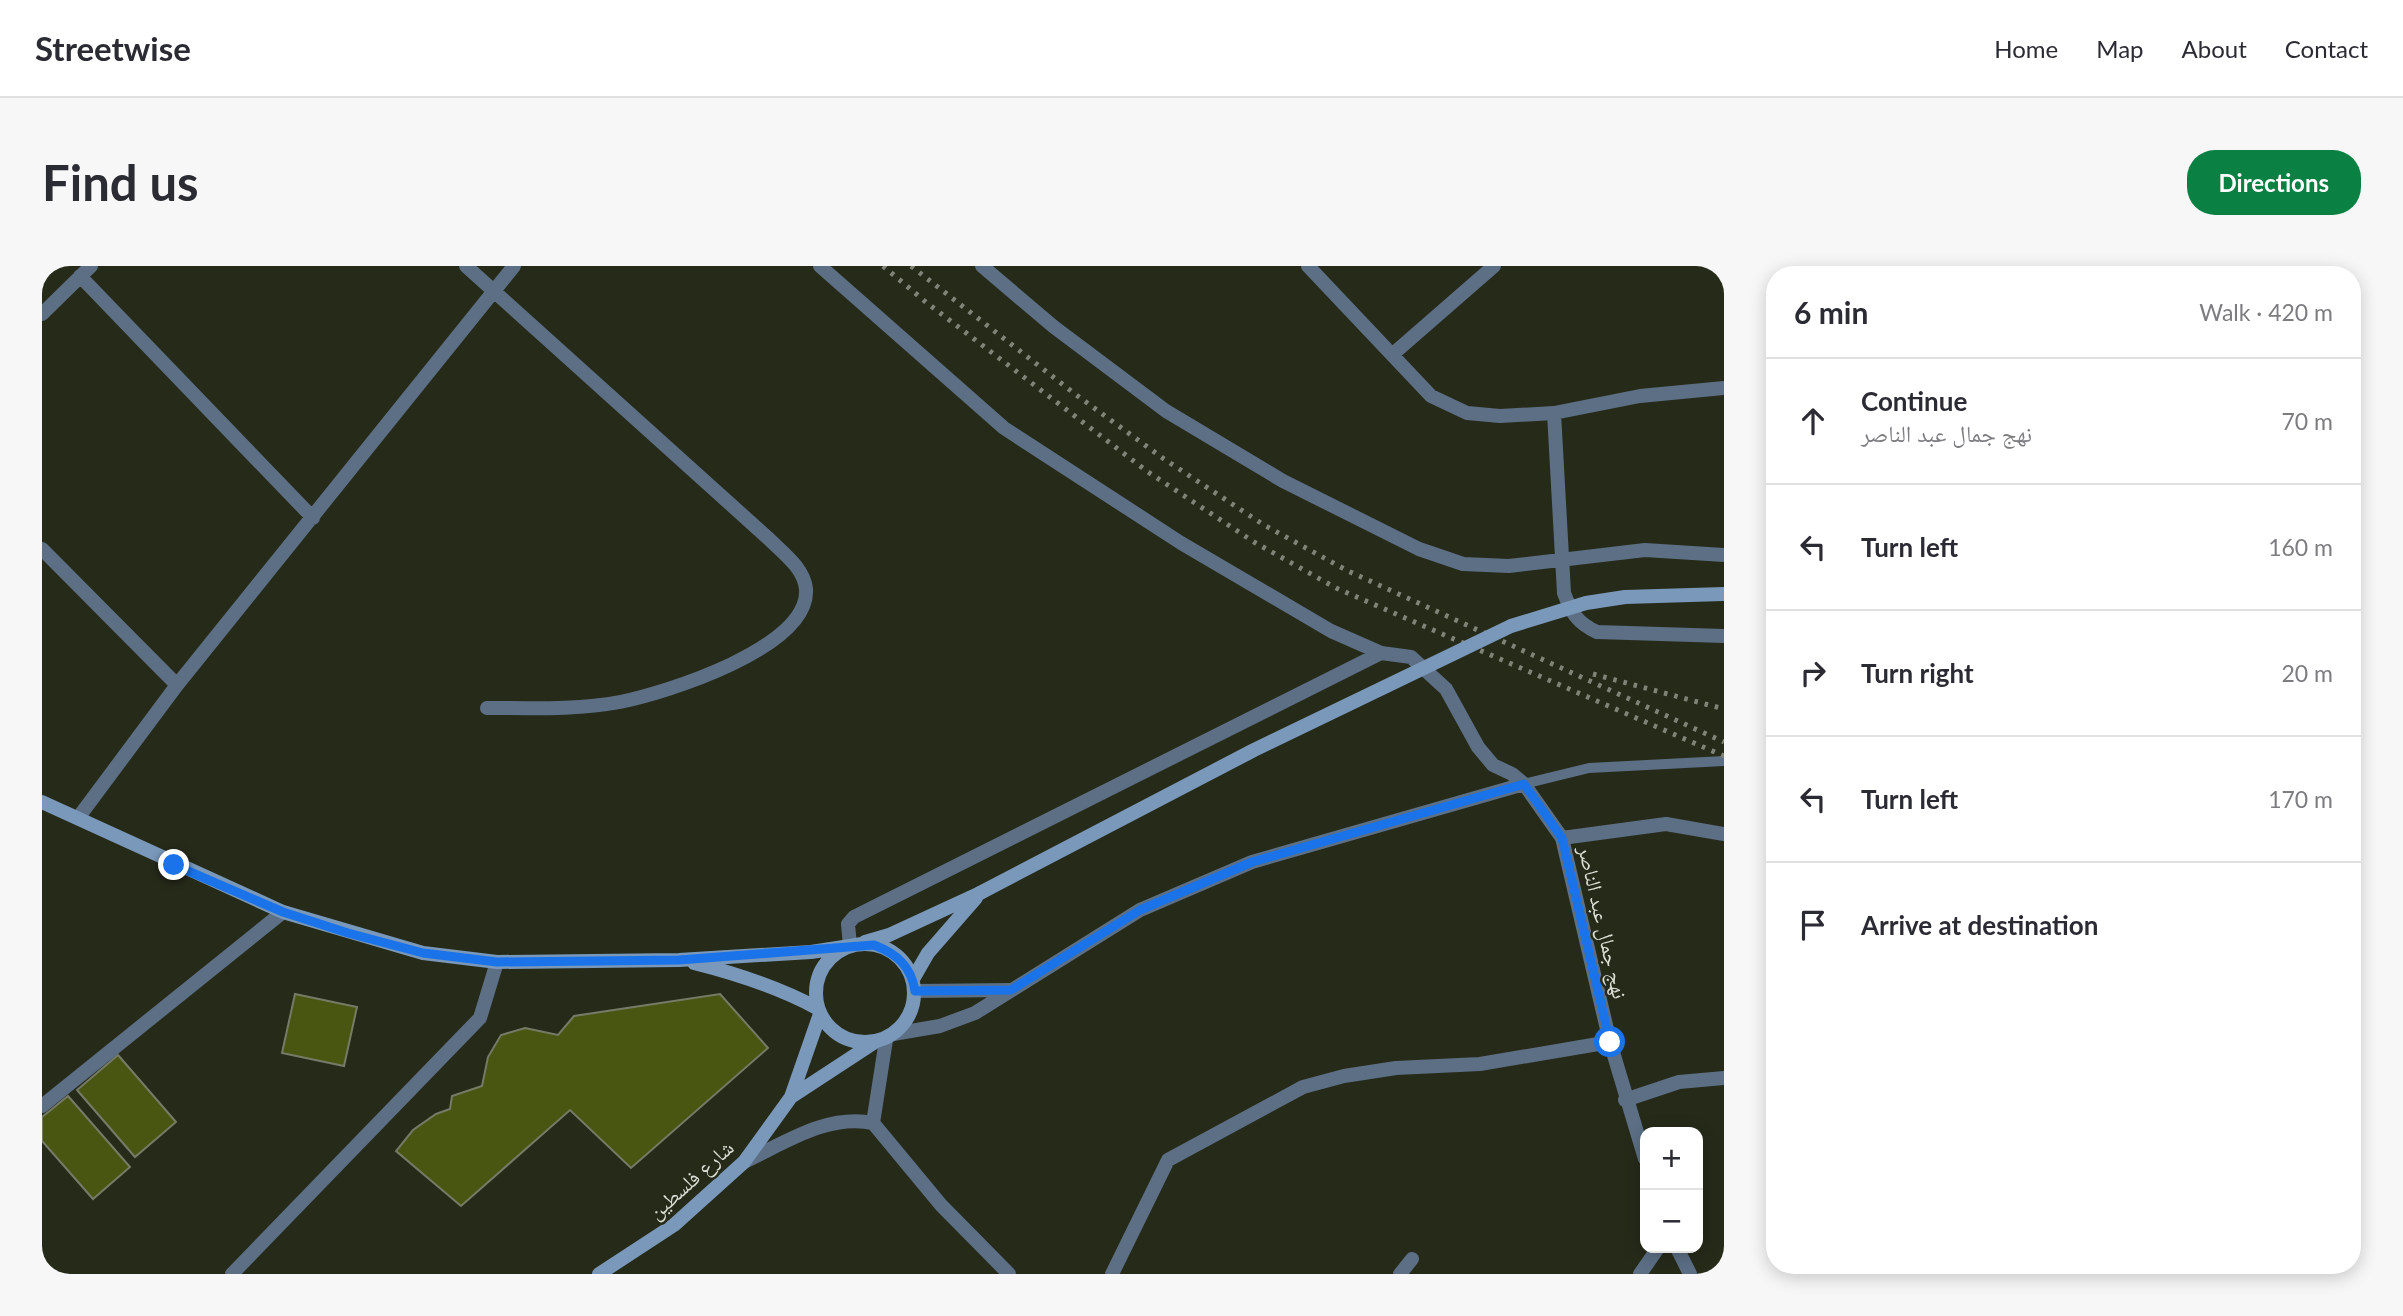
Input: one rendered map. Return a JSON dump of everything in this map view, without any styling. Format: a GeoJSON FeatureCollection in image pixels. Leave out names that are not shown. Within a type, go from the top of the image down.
{"type":"FeatureCollection","features":[{"type":"Feature","properties":{"kind":"main road"},"geometry":{"type":"LineString","coordinates":[[791,1097],[819,1011],[816,985],[822,969],[834,955],[889,935],[980,893],[1254,750],[1511,626],[1547,613],[1599,601],[1679,594],[1724,594]]}},
{"type":"Feature","properties":{"kind":"main road"},"geometry":{"type":"LineString","coordinates":[[42,802],[174,865],[283,912],[423,953],[497,962],[679,960],[874,945],[891,951],[904,963],[914,985]]}},
{"type":"Feature","properties":{"kind":"main road"},"geometry":{"type":"LineString","coordinates":[[791,1097],[885,1039],[905,1022],[913,1007],[914,985],[928,953],[980,893]]}},
{"type":"Feature","properties":{"kind":"main road"},"geometry":{"type":"LineString","coordinates":[[679,960],[745,976],[788,992],[819,1011],[829,1027],[842,1037],[858,1042],[885,1039]]}},
{"type":"Feature","properties":{"kind":"main road","name":"شارع فلسطين"},"geometry":{"type":"LineString","coordinates":[[599,1274],[674,1225],[744,1162],[791,1097]]}},
{"type":"Feature","properties":{"kind":"street"},"geometry":{"type":"LineString","coordinates":[[466,266],[769,539],[800,570],[806,590],[794,622],[762,648],[720,670],[620,702],[487,708]]}},
{"type":"Feature","properties":{"kind":"street"},"geometry":{"type":"LineString","coordinates":[[78,818],[177,685],[514,266]]}},
{"type":"Feature","properties":{"kind":"street"},"geometry":{"type":"LineString","coordinates":[[820,266],[1004,428],[1181,542],[1331,631],[1381,653],[1411,657],[1446,689],[1478,747],[1493,765],[1512,774],[1524,784]]}},
{"type":"Feature","properties":{"kind":"street"},"geometry":{"type":"LineString","coordinates":[[982,266],[1055,327],[1166,411],[1283,481],[1419,549],[1463,564],[1509,566],[1645,550],[1724,555]]}},
{"type":"Feature","properties":{"kind":"street"},"geometry":{"type":"LineString","coordinates":[[1308,266],[1431,396],[1467,413],[1500,416],[1554,413],[1640,396],[1724,388]]}},
{"type":"Feature","properties":{"kind":"street"},"geometry":{"type":"LineString","coordinates":[[1393,354],[1494,266]]}},
{"type":"Feature","properties":{"kind":"street"},"geometry":{"type":"LineString","coordinates":[[42,314],[86,271],[313,518]]}},
{"type":"Feature","properties":{"kind":"street"},"geometry":{"type":"LineString","coordinates":[[1554,413],[1561,561],[1564,593],[1572,614],[1589,629],[1612,633],[1724,636]]}},
{"type":"Feature","properties":{"kind":"street"},"geometry":{"type":"LineString","coordinates":[[42,549],[177,685]]}},
{"type":"Feature","properties":{"kind":"street"},"geometry":{"type":"LineString","coordinates":[[853,946],[848,924],[854,918],[1381,653]]}},
{"type":"Feature","properties":{"kind":"street"},"geometry":{"type":"LineString","coordinates":[[873,1123],[885,1039],[957,1021],[1140,910],[1252,862],[1524,784]]}},
{"type":"Feature","properties":{"kind":"street","name":"نهج جمال عبد الناصر"},"geometry":{"type":"LineString","coordinates":[[1524,784],[1562,838],[1610,1042],[1640,1144]]}},
{"type":"Feature","properties":{"kind":"street"},"geometry":{"type":"LineString","coordinates":[[1562,838],[1666,824],[1724,834]]}},
{"type":"Feature","properties":{"kind":"street"},"geometry":{"type":"LineString","coordinates":[[42,1106],[283,912]]}},
{"type":"Feature","properties":{"kind":"street"},"geometry":{"type":"LineString","coordinates":[[232,1274],[480,1018],[497,962]]}},
{"type":"Feature","properties":{"kind":"street"},"geometry":{"type":"LineString","coordinates":[[914,985],[1011,990]]}},
{"type":"Feature","properties":{"kind":"street"},"geometry":{"type":"LineString","coordinates":[[1112,1274],[1168,1160],[1303,1087],[1343,1076],[1396,1068],[1480,1064],[1610,1042]]}},
{"type":"Feature","properties":{"kind":"street"},"geometry":{"type":"LineString","coordinates":[[1625,1100],[1679,1082],[1724,1078]]}},
{"type":"Feature","properties":{"kind":"street"},"geometry":{"type":"LineString","coordinates":[[744,1162],[828,1123],[856,1120],[873,1123],[941,1205],[1009,1274]]}},
{"type":"Feature","properties":{"kind":"street"},"geometry":{"type":"LineString","coordinates":[[1640,1274],[1655,1253]]}},
{"type":"Feature","properties":{"kind":"street"},"geometry":{"type":"LineString","coordinates":[[1680,1253],[1690,1274]]}},
{"type":"Feature","properties":{"kind":"street"},"geometry":{"type":"LineString","coordinates":[[1400,1274],[1412,1259]]}},
{"type":"Feature","properties":{"kind":"lane"},"geometry":{"type":"LineString","coordinates":[[1524,784],[1589,768],[1724,761]]}},
{"type":"Feature","properties":{"kind":"building"},"geometry":{"type":"Polygon","coordinates":[[[295,994],[357,1007],[344,1066],[282,1053],[295,994]]]}},
{"type":"Feature","properties":{"kind":"building"},"geometry":{"type":"Polygon","coordinates":[[[720,994],[768,1048],[631,1168],[570,1110],[461,1206],[396,1151],[413,1130],[436,1114],[450,1109],[452,1096],[482,1086],[488,1057],[501,1035],[525,1028],[558,1035],[574,1016],[720,994]]]}},
{"type":"Feature","properties":{"kind":"building"},"geometry":{"type":"Polygon","coordinates":[[[118,1055],[176,1122],[135,1157],[77,1090],[118,1055]]]}},
{"type":"Feature","properties":{"kind":"building"},"geometry":{"type":"Polygon","coordinates":[[[68,1096],[130,1167],[93,1199],[42,1141],[42,1117],[68,1096]]]}},
{"type":"Feature","properties":{"kind":"railway"},"geometry":{"type":"LineString","coordinates":[[883,266],[927,303],[1148,472],[1254,542],[1336,588],[1724,756]]}},
{"type":"Feature","properties":{"kind":"railway"},"geometry":{"type":"LineString","coordinates":[[911,266],[1075,394],[1164,459],[1264,525],[1348,571],[1724,742]]}},
{"type":"Feature","properties":{"kind":"railway"},"geometry":{"type":"LineString","coordinates":[[1593,674],[1724,709]]}},
{"type":"Feature","properties":{"kind":"route"},"geometry":{"type":"LineString","coordinates":[[174,865],[283,912],[423,953],[497,962],[679,960],[874,945],[891,951],[904,963],[913,979],[915,991],[1011,990],[1140,910],[1252,862],[1456,806],[1524,784],[1562,838],[1610,1042]]}}]}
